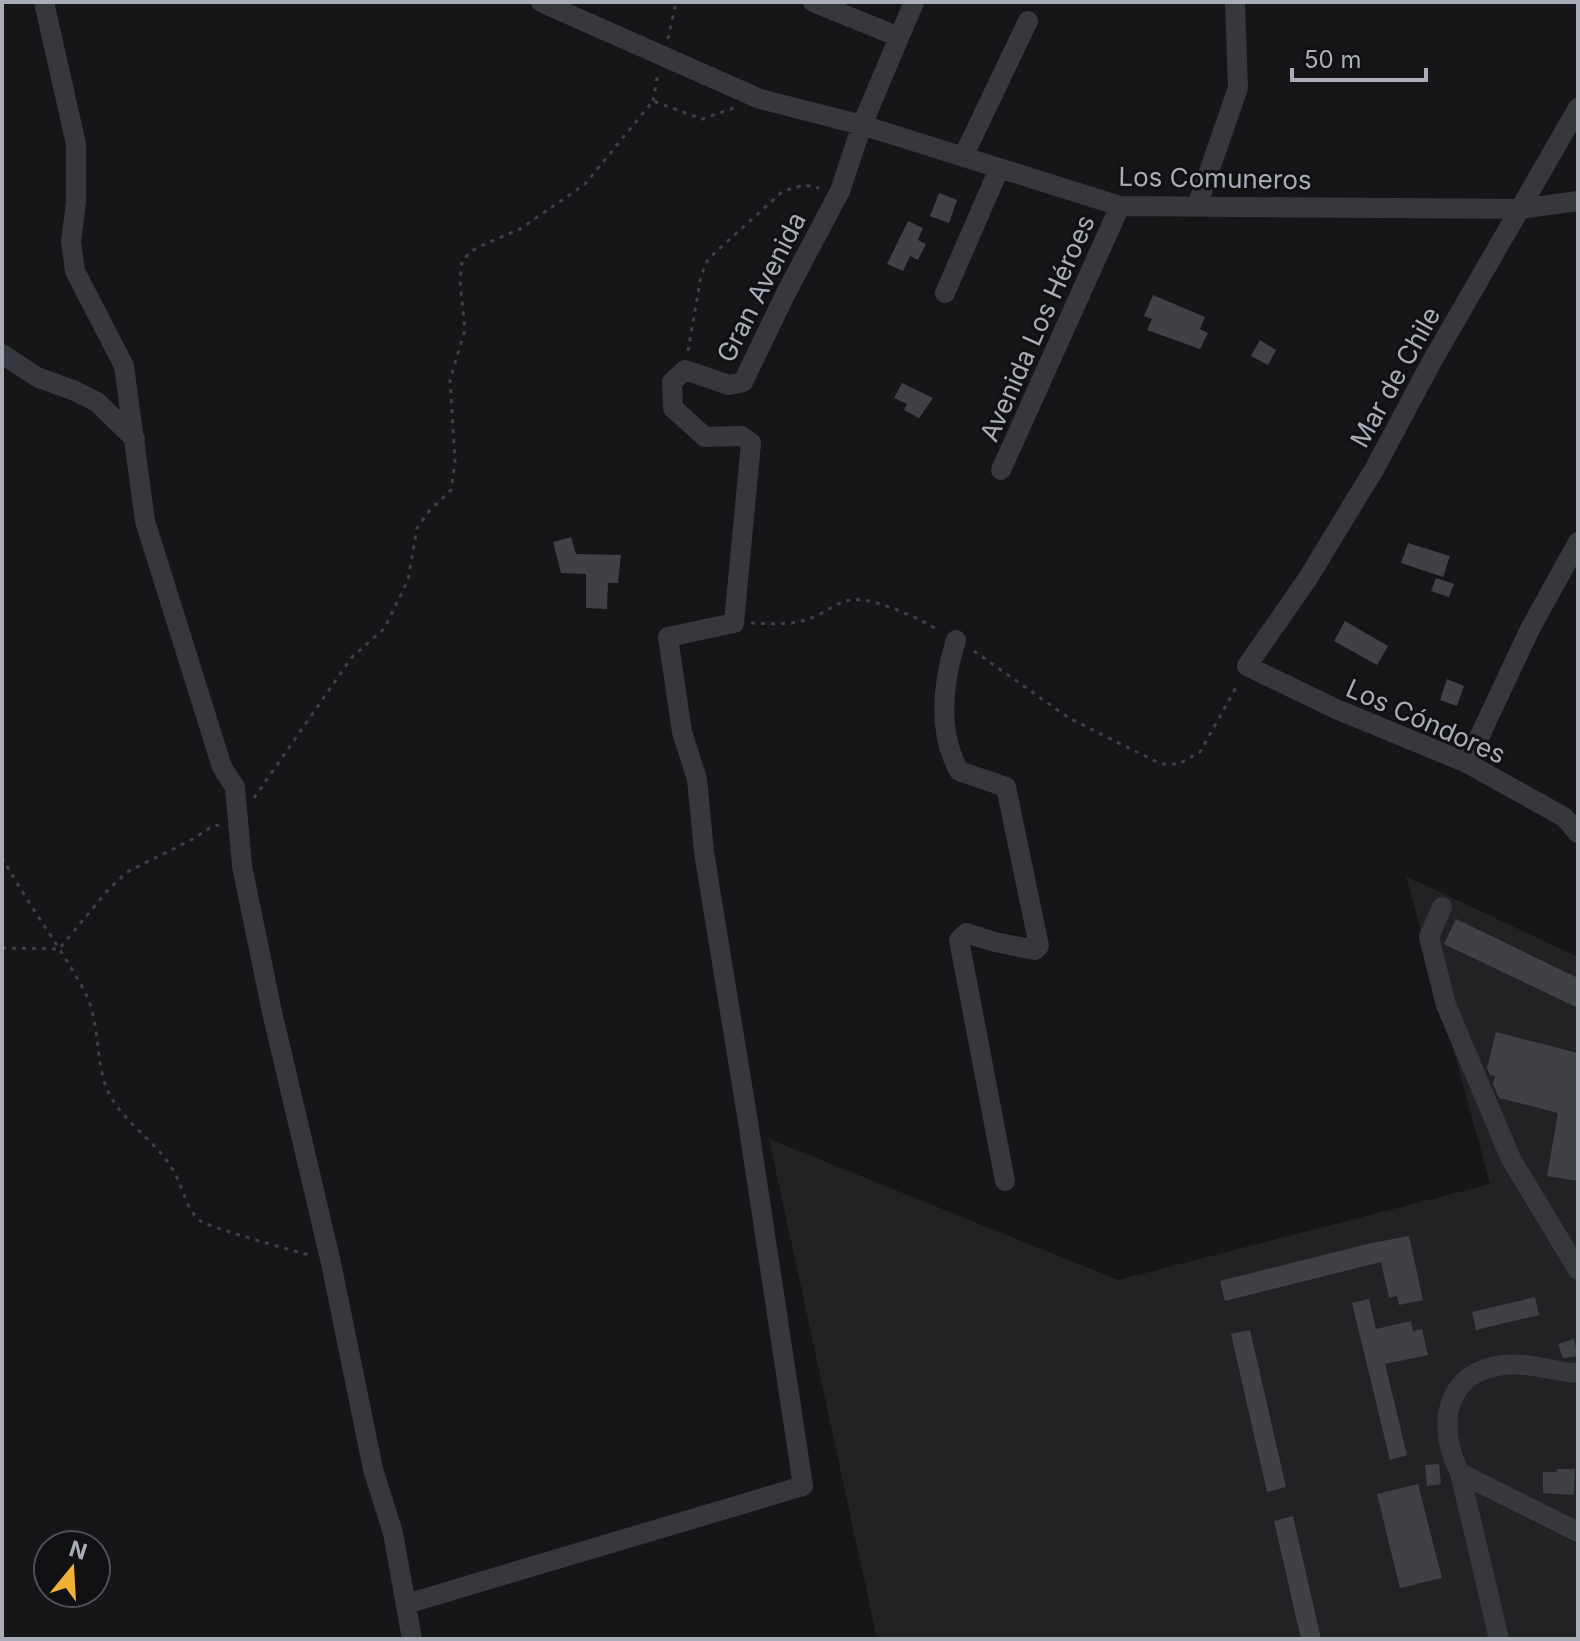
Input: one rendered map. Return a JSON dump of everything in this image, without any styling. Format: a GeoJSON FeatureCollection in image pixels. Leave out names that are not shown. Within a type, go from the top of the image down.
{"type":"FeatureCollection","features":[{"type":"Feature","properties":{"kind":"street"},"geometry":{"type":"LineString","coordinates":[[44,2],[76,144],[76,202],[71,242],[75,271],[124,366],[145,521],[222,767],[235,787],[242,866],[272,1012],[331,1263],[373,1469],[393,1533],[412,1639]]}},
{"type":"Feature","properties":{"kind":"street","name":"Los Comuneros"},"geometry":{"type":"LineString","coordinates":[[541,2],[760,99],[862,125],[1120,206],[1520,209],[1578,201]]}},
{"type":"Feature","properties":{"kind":"street"},"geometry":{"type":"LineString","coordinates":[[813,2],[899,37]]}},
{"type":"Feature","properties":{"kind":"street","name":"Gran Avenida"},"geometry":{"type":"LineString","coordinates":[[734,623],[751,443],[741,436],[705,437],[673,408],[672,382],[685,370],[729,385],[743,382],[840,191],[862,125],[914,2]]}},
{"type":"Feature","properties":{"kind":"street"},"geometry":{"type":"LineString","coordinates":[[1197,206],[1238,88],[1235,2]]}},
{"type":"Feature","properties":{"kind":"street"},"geometry":{"type":"LineString","coordinates":[[963,157],[1028,21]]}},
{"type":"Feature","properties":{"kind":"street","name":"Mar de Chile"},"geometry":{"type":"LineString","coordinates":[[1247,666],[1308,578],[1375,468],[1431,363],[1578,108]]}},
{"type":"Feature","properties":{"kind":"street"},"geometry":{"type":"LineString","coordinates":[[945,293],[999,169]]}},
{"type":"Feature","properties":{"kind":"street","name":"Avenida Los Héroes"},"geometry":{"type":"LineString","coordinates":[[1001,470],[1120,206]]}},
{"type":"Feature","properties":{"kind":"street"},"geometry":{"type":"LineString","coordinates":[[2,354],[37,377],[97,402],[135,439]]}},
{"type":"Feature","properties":{"kind":"street"},"geometry":{"type":"LineString","coordinates":[[1467,763],[1530,629],[1578,542]]}},
{"type":"Feature","properties":{"kind":"street"},"geometry":{"type":"LineString","coordinates":[[406,1604],[803,1486],[704,852],[697,779],[682,732],[668,637],[734,623]]}},
{"type":"Feature","properties":{"kind":"street"},"geometry":{"type":"LineString","coordinates":[[956,640],[947,670],[943,709],[953,761],[959,771],[1006,787],[1039,946],[1035,950],[966,933],[959,940],[1005,1181]]}},
{"type":"Feature","properties":{"kind":"street","name":"Los Cóndores"},"geometry":{"type":"LineString","coordinates":[[1247,666],[1336,709],[1467,763],[1564,817],[1578,833]]}},
{"type":"Feature","properties":{"kind":"street"},"geometry":{"type":"LineString","coordinates":[[1442,907],[1429,937],[1446,1005],[1511,1159],[1578,1270]]}},
{"type":"Feature","properties":{"kind":"street"},"geometry":{"type":"LineString","coordinates":[[1499,1639],[1460,1473],[1449,1447],[1448,1418],[1456,1389],[1481,1371],[1505,1365],[1578,1373]]}},
{"type":"Feature","properties":{"kind":"street"},"geometry":{"type":"LineString","coordinates":[[1460,1473],[1578,1532]]}},
{"type":"Feature","properties":{"kind":"path"},"geometry":{"type":"LineString","coordinates":[[59,949],[127,872],[213,826],[236,823],[281,763],[352,657],[384,629],[408,580],[417,528],[451,490],[455,462],[450,380],[465,330],[460,281],[462,260],[476,248],[520,229],[585,184],[653,101],[702,119],[760,99]]}},
{"type":"Feature","properties":{"kind":"path"},"geometry":{"type":"LineString","coordinates":[[685,370],[701,276],[708,259],[783,191],[804,185],[840,191]]}},
{"type":"Feature","properties":{"kind":"path"},"geometry":{"type":"LineString","coordinates":[[734,623],[790,624],[855,599],[898,611],[956,640],[1093,733],[1153,761],[1170,765],[1187,762],[1200,752],[1247,666]]}},
{"type":"Feature","properties":{"kind":"path"},"geometry":{"type":"LineString","coordinates":[[2,857],[86,995],[98,1029],[106,1087],[121,1112],[156,1146],[175,1173],[187,1203],[200,1222],[331,1263]]}},
{"type":"Feature","properties":{"kind":"path"},"geometry":{"type":"LineString","coordinates":[[2,948],[59,949]]}},
{"type":"Feature","properties":{"kind":"shaded area"},"geometry":{"type":"Polygon","coordinates":[[[1406,876],[1578,957],[1578,1639],[877,1639],[769,1139],[1118,1280],[1490,1184],[1406,876]]]}},
{"type":"Feature","properties":{"kind":"building"},"geometry":{"type":"Polygon","coordinates":[[[939,193],[957,200],[949,223],[930,216],[939,193]]]}},
{"type":"Feature","properties":{"kind":"building"},"geometry":{"type":"Polygon","coordinates":[[[908,221],[923,228],[918,240],[926,244],[918,260],[910,256],[903,271],[887,264],[908,221]]]}},
{"type":"Feature","properties":{"kind":"building"},"geometry":{"type":"Polygon","coordinates":[[[1153,295],[1205,317],[1200,329],[1208,333],[1200,349],[1147,330],[1152,319],[1144,316],[1153,295]]]}},
{"type":"Feature","properties":{"kind":"building"},"geometry":{"type":"Polygon","coordinates":[[[1260,340],[1276,350],[1268,365],[1251,356],[1260,340]]]}},
{"type":"Feature","properties":{"kind":"building"},"geometry":{"type":"Polygon","coordinates":[[[902,383],[933,398],[919,418],[904,410],[907,404],[894,398],[902,383]]]}},
{"type":"Feature","properties":{"kind":"building"},"geometry":{"type":"Polygon","coordinates":[[[571,537],[576,554],[621,555],[618,583],[608,583],[607,609],[586,608],[586,574],[561,573],[553,542],[571,537]]]}},
{"type":"Feature","properties":{"kind":"building"},"geometry":{"type":"Polygon","coordinates":[[[1408,543],[1450,556],[1443,577],[1401,563],[1408,543]]]}},
{"type":"Feature","properties":{"kind":"building"},"geometry":{"type":"Polygon","coordinates":[[[1436,578],[1454,584],[1449,597],[1431,591],[1436,578]]]}},
{"type":"Feature","properties":{"kind":"building"},"geometry":{"type":"Polygon","coordinates":[[[1345,621],[1388,646],[1377,665],[1334,641],[1345,621]]]}},
{"type":"Feature","properties":{"kind":"building"},"geometry":{"type":"Polygon","coordinates":[[[1447,679],[1464,686],[1457,706],[1440,700],[1447,679]]]}},
{"type":"Feature","properties":{"kind":"building"},"geometry":{"type":"Polygon","coordinates":[[[1456,919],[1578,978],[1578,1008],[1444,944],[1456,919]]]}},
{"type":"Feature","properties":{"kind":"building"},"geometry":{"type":"Polygon","coordinates":[[[1496,1032],[1578,1053],[1578,1181],[1547,1176],[1558,1113],[1499,1098],[1493,1084],[1495,1076],[1490,1075],[1487,1068],[1496,1032]]]}},
{"type":"Feature","properties":{"kind":"building"},"geometry":{"type":"Polygon","coordinates":[[[1409,1236],[1423,1300],[1399,1305],[1397,1296],[1389,1298],[1381,1262],[1225,1301],[1220,1281],[1409,1236]]]}},
{"type":"Feature","properties":{"kind":"building"},"geometry":{"type":"Polygon","coordinates":[[[1535,1297],[1539,1315],[1476,1330],[1472,1312],[1535,1297]]]}},
{"type":"Feature","properties":{"kind":"building"},"geometry":{"type":"Polygon","coordinates":[[[1369,1299],[1376,1329],[1411,1321],[1413,1331],[1422,1329],[1428,1355],[1385,1364],[1407,1455],[1390,1460],[1352,1303],[1369,1299]]]}},
{"type":"Feature","properties":{"kind":"building"},"geometry":{"type":"Polygon","coordinates":[[[1250,1330],[1286,1487],[1267,1492],[1231,1334],[1250,1330]]]}},
{"type":"Feature","properties":{"kind":"building"},"geometry":{"type":"Polygon","coordinates":[[[1574,1339],[1578,1356],[1563,1358],[1558,1344],[1574,1339]]]}},
{"type":"Feature","properties":{"kind":"building"},"geometry":{"type":"Polygon","coordinates":[[[1439,1464],[1441,1484],[1427,1486],[1425,1465],[1439,1464]]]}},
{"type":"Feature","properties":{"kind":"building"},"geometry":{"type":"Polygon","coordinates":[[[1557,1469],[1575,1469],[1574,1495],[1543,1493],[1543,1472],[1557,1472],[1557,1469]]]}},
{"type":"Feature","properties":{"kind":"building"},"geometry":{"type":"Polygon","coordinates":[[[1418,1484],[1442,1578],[1400,1588],[1377,1494],[1418,1484]]]}},
{"type":"Feature","properties":{"kind":"building"},"geometry":{"type":"Polygon","coordinates":[[[1293,1516],[1321,1639],[1301,1639],[1274,1521],[1293,1516]]]}}]}
